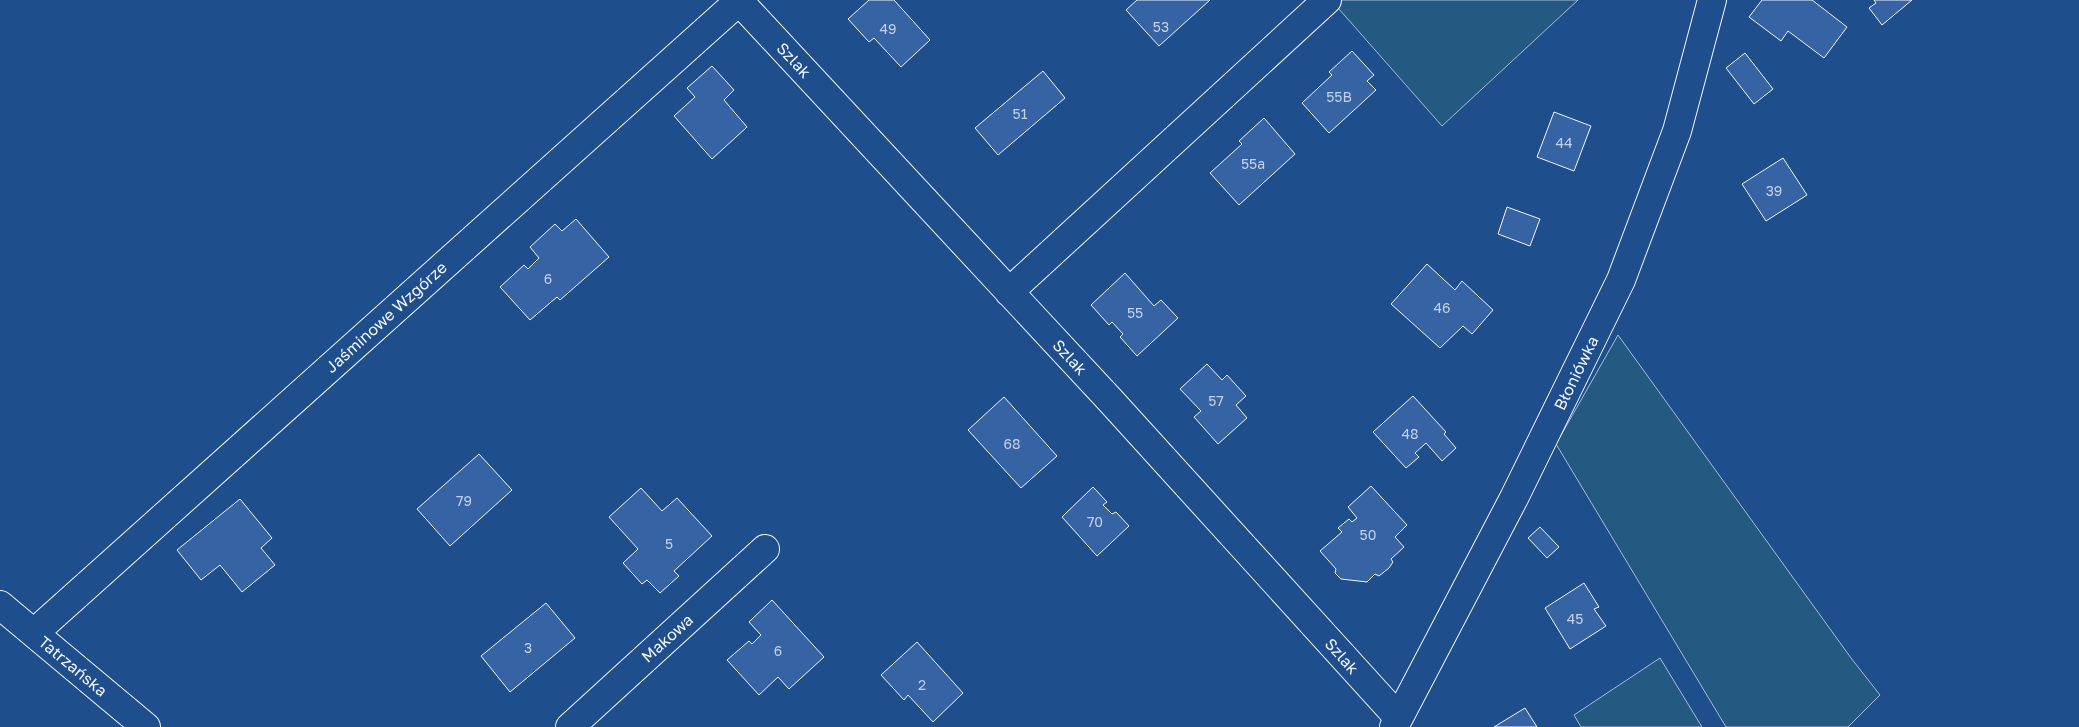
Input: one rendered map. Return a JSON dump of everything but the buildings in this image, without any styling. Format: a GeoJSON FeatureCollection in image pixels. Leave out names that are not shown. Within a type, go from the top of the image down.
{"type":"FeatureCollection","features":[{"type":"Feature","properties":{"kind":"street","name":"Szlak"},"geometry":{"type":"LineString","coordinates":[[738,0],[1117,408],[1396,722]]}},
{"type":"Feature","properties":{"kind":"street","name":"Jaśminowe Wzgórze"},"geometry":{"type":"LineString","coordinates":[[34,633],[738,0]]}},
{"type":"Feature","properties":{"kind":"street"},"geometry":{"type":"LineString","coordinates":[[1009,292],[1327,0]]}},
{"type":"Feature","properties":{"kind":"street","name":"Błoniówka"},"geometry":{"type":"LineString","coordinates":[[1396,722],[1514,498],[1621,280],[1677,130],[1712,0]]}},
{"type":"Feature","properties":{"kind":"street","name":"Makowa"},"geometry":{"type":"LineString","coordinates":[[570,727],[765,549]]}},
{"type":"Feature","properties":{"kind":"street","name":"Tatrzańska"},"geometry":{"type":"LineString","coordinates":[[0,605],[146,727]]}},
{"type":"Feature","properties":{"kind":"shaded area"},"geometry":{"type":"Polygon","coordinates":[[[1331,0],[1578,0],[1442,126],[1331,0]]]}},
{"type":"Feature","properties":{"kind":"shaded area"},"geometry":{"type":"Polygon","coordinates":[[[1618,335],[1851,658],[1880,695],[1848,727],[1726,727],[1556,444],[1618,335]]]}},
{"type":"Feature","properties":{"kind":"shaded area"},"geometry":{"type":"Polygon","coordinates":[[[1660,658],[1702,727],[1581,727],[1574,715],[1660,658]]]}}]}
